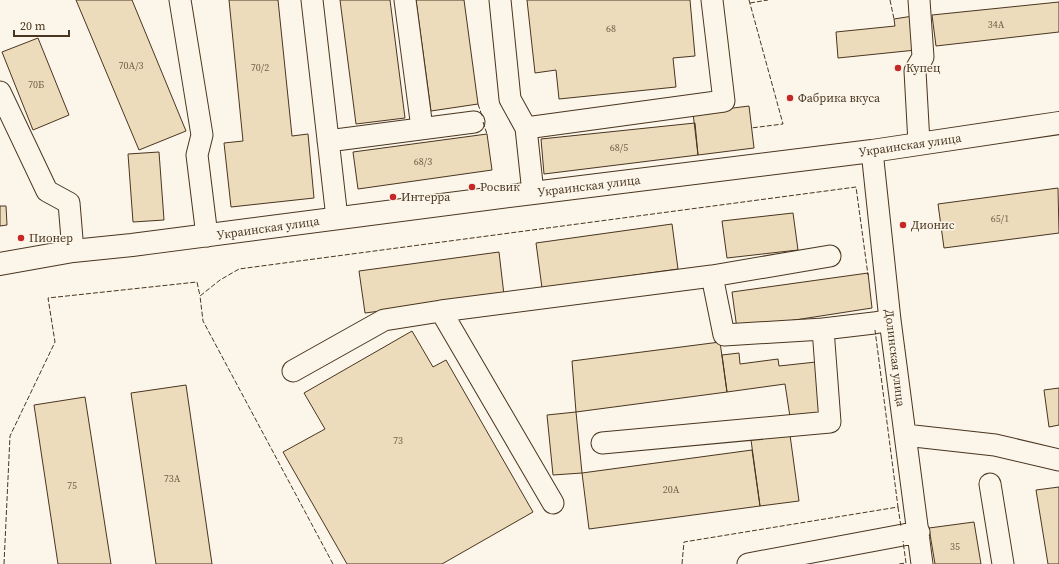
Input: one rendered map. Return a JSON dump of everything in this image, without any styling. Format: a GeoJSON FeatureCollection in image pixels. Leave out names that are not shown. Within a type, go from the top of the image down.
{"type":"FeatureCollection","features":[{"type":"Feature","properties":{"kind":"main road","name":"Украинская улица"},"geometry":{"type":"LineString","coordinates":[[0,264],[73,251],[207,236],[337,218],[872,151],[1059,123]]}},
{"type":"Feature","properties":{"kind":"street"},"geometry":{"type":"LineString","coordinates":[[180,0],[202,135],[197,155],[207,236]]}},
{"type":"Feature","properties":{"kind":"street"},"geometry":{"type":"LineString","coordinates":[[312,0],[337,218]]}},
{"type":"Feature","properties":{"kind":"street"},"geometry":{"type":"LineString","coordinates":[[405,0],[422,128]]}},
{"type":"Feature","properties":{"kind":"street"},"geometry":{"type":"LineString","coordinates":[[500,0],[510,99],[526,128],[533,193]]}},
{"type":"Feature","properties":{"kind":"street"},"geometry":{"type":"LineString","coordinates":[[526,128],[724,101],[712,0]]}},
{"type":"Feature","properties":{"kind":"street"},"geometry":{"type":"LineString","coordinates":[[919,0],[922,57],[915,71],[919,143]]}},
{"type":"Feature","properties":{"kind":"street"},"geometry":{"type":"LineString","coordinates":[[0,92],[48,191],[69,203],[73,251]]}},
{"type":"Feature","properties":{"kind":"street"},"geometry":{"type":"LineString","coordinates":[[328,141],[474,122]]}},
{"type":"Feature","properties":{"kind":"street","name":"Долинская улица"},"geometry":{"type":"LineString","coordinates":[[872,151],[890,320],[922,564]]}},
{"type":"Feature","properties":{"kind":"street"},"geometry":{"type":"LineString","coordinates":[[293,371],[384,320],[441,311],[712,276],[830,256]]}},
{"type":"Feature","properties":{"kind":"street"},"geometry":{"type":"LineString","coordinates":[[712,276],[724,335],[823,329],[890,320]]}},
{"type":"Feature","properties":{"kind":"street"},"geometry":{"type":"LineString","coordinates":[[441,311],[552,503]]}},
{"type":"Feature","properties":{"kind":"street"},"geometry":{"type":"LineString","coordinates":[[602,443],[830,422],[823,329]]}},
{"type":"Feature","properties":{"kind":"street"},"geometry":{"type":"LineString","coordinates":[[905,435],[995,445],[1059,460]]}},
{"type":"Feature","properties":{"kind":"street"},"geometry":{"type":"LineString","coordinates":[[990,484],[1003,564]]}},
{"type":"Feature","properties":{"kind":"street"},"geometry":{"type":"LineString","coordinates":[[748,564],[918,532]]}},
{"type":"Feature","properties":{"kind":"building"},"geometry":{"type":"Polygon","coordinates":[[[76,0],[132,0],[186,131],[139,150],[76,0]]]}},
{"type":"Feature","properties":{"kind":"building"},"geometry":{"type":"Polygon","coordinates":[[[229,0],[278,0],[292,136],[308,134],[314,198],[231,207],[224,143],[243,141],[229,0]]]}},
{"type":"Feature","properties":{"kind":"building"},"geometry":{"type":"Polygon","coordinates":[[[340,0],[390,0],[405,118],[356,124],[340,0]]]}},
{"type":"Feature","properties":{"kind":"building"},"geometry":{"type":"Polygon","coordinates":[[[416,0],[464,0],[478,104],[431,111],[416,0]]]}},
{"type":"Feature","properties":{"kind":"building"},"geometry":{"type":"Polygon","coordinates":[[[527,0],[690,0],[695,56],[673,58],[676,87],[559,99],[556,70],[535,73],[527,0]]]}},
{"type":"Feature","properties":{"kind":"building"},"geometry":{"type":"Polygon","coordinates":[[[1059,2],[1059,32],[936,46],[932,15],[1059,2]]]}},
{"type":"Feature","properties":{"kind":"building"},"geometry":{"type":"Polygon","coordinates":[[[913,16],[916,50],[838,58],[836,32],[895,26],[894,19],[913,16]]]}},
{"type":"Feature","properties":{"kind":"building"},"geometry":{"type":"Polygon","coordinates":[[[38,38],[69,115],[33,130],[2,52],[38,38]]]}},
{"type":"Feature","properties":{"kind":"building"},"geometry":{"type":"Polygon","coordinates":[[[749,106],[754,148],[698,155],[693,113],[749,106]]]}},
{"type":"Feature","properties":{"kind":"building"},"geometry":{"type":"Polygon","coordinates":[[[695,123],[698,155],[544,174],[541,139],[695,123]]]}},
{"type":"Feature","properties":{"kind":"building"},"geometry":{"type":"Polygon","coordinates":[[[487,134],[492,170],[358,189],[353,152],[487,134]]]}},
{"type":"Feature","properties":{"kind":"building"},"geometry":{"type":"Polygon","coordinates":[[[159,152],[164,220],[133,222],[128,154],[159,152]]]}},
{"type":"Feature","properties":{"kind":"building"},"geometry":{"type":"Polygon","coordinates":[[[1058,188],[1059,233],[944,248],[938,204],[1058,188]]]}},
{"type":"Feature","properties":{"kind":"building"},"geometry":{"type":"Polygon","coordinates":[[[0,206],[6,206],[7,225],[0,226],[0,206]]]}},
{"type":"Feature","properties":{"kind":"building"},"geometry":{"type":"Polygon","coordinates":[[[793,213],[798,250],[727,258],[722,221],[793,213]]]}},
{"type":"Feature","properties":{"kind":"building"},"geometry":{"type":"Polygon","coordinates":[[[672,224],[678,269],[542,288],[536,243],[672,224]]]}},
{"type":"Feature","properties":{"kind":"building"},"geometry":{"type":"Polygon","coordinates":[[[499,252],[504,295],[365,313],[359,271],[499,252]]]}},
{"type":"Feature","properties":{"kind":"building"},"geometry":{"type":"Polygon","coordinates":[[[868,273],[872,308],[737,329],[732,292],[868,273]]]}},
{"type":"Feature","properties":{"kind":"building"},"geometry":{"type":"Polygon","coordinates":[[[412,331],[433,367],[446,360],[533,512],[442,564],[347,564],[283,452],[325,429],[304,393],[412,331]]]}},
{"type":"Feature","properties":{"kind":"building"},"geometry":{"type":"Polygon","coordinates":[[[720,342],[727,392],[576,412],[572,361],[720,342]]]}},
{"type":"Feature","properties":{"kind":"building"},"geometry":{"type":"Polygon","coordinates":[[[739,353],[740,364],[778,359],[779,366],[816,362],[823,413],[790,417],[785,384],[727,392],[722,355],[739,353]]]}},
{"type":"Feature","properties":{"kind":"building"},"geometry":{"type":"Polygon","coordinates":[[[186,385],[212,564],[156,564],[131,393],[186,385]]]}},
{"type":"Feature","properties":{"kind":"building"},"geometry":{"type":"Polygon","coordinates":[[[1059,388],[1059,425],[1049,427],[1044,390],[1059,388]]]}},
{"type":"Feature","properties":{"kind":"building"},"geometry":{"type":"Polygon","coordinates":[[[85,397],[111,564],[58,564],[34,405],[85,397]]]}},
{"type":"Feature","properties":{"kind":"building"},"geometry":{"type":"Polygon","coordinates":[[[576,412],[582,473],[553,475],[547,415],[576,412]]]}},
{"type":"Feature","properties":{"kind":"building"},"geometry":{"type":"Polygon","coordinates":[[[790,435],[799,501],[760,506],[751,440],[790,435]]]}},
{"type":"Feature","properties":{"kind":"building"},"geometry":{"type":"Polygon","coordinates":[[[752,450],[760,506],[589,529],[582,473],[752,450]]]}},
{"type":"Feature","properties":{"kind":"building"},"geometry":{"type":"Polygon","coordinates":[[[1059,487],[1059,564],[1048,564],[1036,490],[1059,487]]]}},
{"type":"Feature","properties":{"kind":"building"},"geometry":{"type":"Polygon","coordinates":[[[974,522],[981,564],[935,564],[929,528],[974,522]]]}},
{"type":"Feature","properties":{"kind":"fence"},"geometry":{"type":"LineString","coordinates":[[749,0],[783,124],[751,128]]}},
{"type":"Feature","properties":{"kind":"fence"},"geometry":{"type":"LineString","coordinates":[[750,3],[768,0]]}},
{"type":"Feature","properties":{"kind":"fence"},"geometry":{"type":"LineString","coordinates":[[890,0],[894,19]]}},
{"type":"Feature","properties":{"kind":"fence"},"geometry":{"type":"LineString","coordinates":[[478,104],[482,116]]}},
{"type":"Feature","properties":{"kind":"fence"},"geometry":{"type":"LineString","coordinates":[[483,122],[487,134]]}},
{"type":"Feature","properties":{"kind":"fence"},"geometry":{"type":"LineString","coordinates":[[333,564],[203,321],[200,296],[220,280],[239,269],[856,187],[868,275]]}},
{"type":"Feature","properties":{"kind":"fence"},"geometry":{"type":"LineString","coordinates":[[4,564],[10,436],[55,342],[48,298],[197,282],[200,296]]}},
{"type":"Feature","properties":{"kind":"fence"},"geometry":{"type":"LineString","coordinates":[[682,564],[684,542],[898,507],[875,330]]}},
{"type":"Feature","properties":{"kind":"fence"},"geometry":{"type":"LineString","coordinates":[[898,507],[901,527]]}},
{"type":"Feature","properties":{"kind":"fence"},"geometry":{"type":"LineString","coordinates":[[899,564],[906,563],[903,541]]}},
{"type":"Feature","properties":{"kind":"place","name":"Купец"},"geometry":{"type":"Point","coordinates":[898,68]}},
{"type":"Feature","properties":{"kind":"place","name":"Фабрика вкуса"},"geometry":{"type":"Point","coordinates":[790,98]}},
{"type":"Feature","properties":{"kind":"place","name":"Росвик"},"geometry":{"type":"Point","coordinates":[472,187]}},
{"type":"Feature","properties":{"kind":"place","name":"Интерра"},"geometry":{"type":"Point","coordinates":[393,197]}},
{"type":"Feature","properties":{"kind":"place","name":"Дионис"},"geometry":{"type":"Point","coordinates":[903,225]}},
{"type":"Feature","properties":{"kind":"place","name":"Пионер"},"geometry":{"type":"Point","coordinates":[21,238]}}]}
